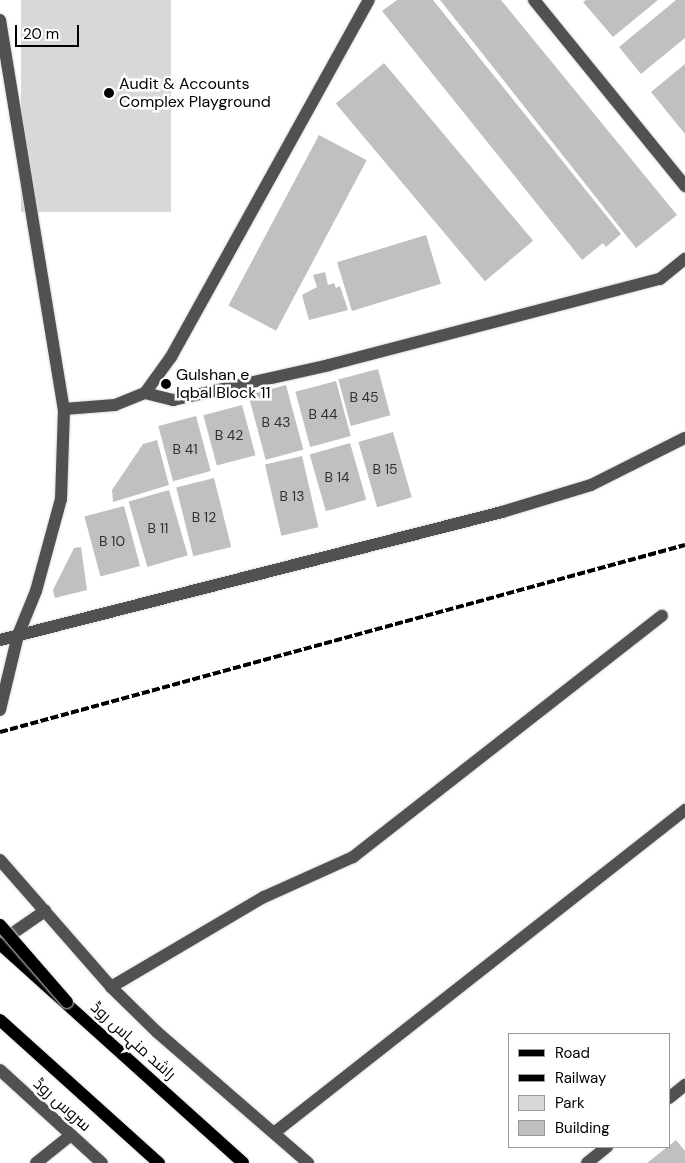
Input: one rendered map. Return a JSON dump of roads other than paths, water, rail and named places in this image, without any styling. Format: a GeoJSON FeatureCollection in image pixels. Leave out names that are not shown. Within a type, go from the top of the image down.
{"type":"FeatureCollection","features":[{"type":"Feature","properties":{"kind":"main road"},"geometry":{"type":"LineString","coordinates":[[0,925],[67,1002]]}},
{"type":"Feature","properties":{"kind":"main road","name":"راشد منہاس روڈ"},"geometry":{"type":"LineString","coordinates":[[0,943],[243,1163]]}},
{"type":"Feature","properties":{"kind":"main road"},"geometry":{"type":"LineString","coordinates":[[0,1020],[158,1163]]}},
{"type":"Feature","properties":{"kind":"street"},"geometry":{"type":"LineString","coordinates":[[64,409],[115,405],[145,393],[171,356],[369,0]]}},
{"type":"Feature","properties":{"kind":"street"},"geometry":{"type":"LineString","coordinates":[[534,0],[685,186]]}},
{"type":"Feature","properties":{"kind":"street"},"geometry":{"type":"LineString","coordinates":[[0,20],[64,409],[61,499],[36,591],[18,636],[0,710]]}},
{"type":"Feature","properties":{"kind":"street"},"geometry":{"type":"LineString","coordinates":[[145,393],[173,400],[329,365],[660,279],[685,259]]}},
{"type":"Feature","properties":{"kind":"street"},"geometry":{"type":"LineString","coordinates":[[0,640],[502,512],[591,484],[685,438]]}},
{"type":"Feature","properties":{"kind":"street"},"geometry":{"type":"LineString","coordinates":[[111,987],[264,897],[353,857],[662,616]]}},
{"type":"Feature","properties":{"kind":"street"},"geometry":{"type":"LineString","coordinates":[[274,1133],[685,810]]}},
{"type":"Feature","properties":{"kind":"street"},"geometry":{"type":"LineString","coordinates":[[0,860],[111,987],[157,1032],[308,1163]]}},
{"type":"Feature","properties":{"kind":"street"},"geometry":{"type":"LineString","coordinates":[[0,943],[45,911]]}},
{"type":"Feature","properties":{"kind":"street","name":"سروس روڈ"},"geometry":{"type":"LineString","coordinates":[[3,1076],[102,1163]]}},
{"type":"Feature","properties":{"kind":"street"},"geometry":{"type":"LineString","coordinates":[[670,1097],[685,1085]]}},
{"type":"Feature","properties":{"kind":"street"},"geometry":{"type":"LineString","coordinates":[[36,1163],[71,1135]]}},
{"type":"Feature","properties":{"kind":"street"},"geometry":{"type":"LineString","coordinates":[[586,1163],[606,1148]]}},
{"type":"Feature","properties":{"kind":"railway"},"geometry":{"type":"LineString","coordinates":[[0,732],[685,545]]}},
{"type":"Feature","properties":{"kind":"place","name":"Audit & Accounts Complex Playground"},"geometry":{"type":"Point","coordinates":[109,93]}},
{"type":"Feature","properties":{"kind":"place","name":"Gulshan e Iqbal Block 11"},"geometry":{"type":"Point","coordinates":[166,384]}}]}
